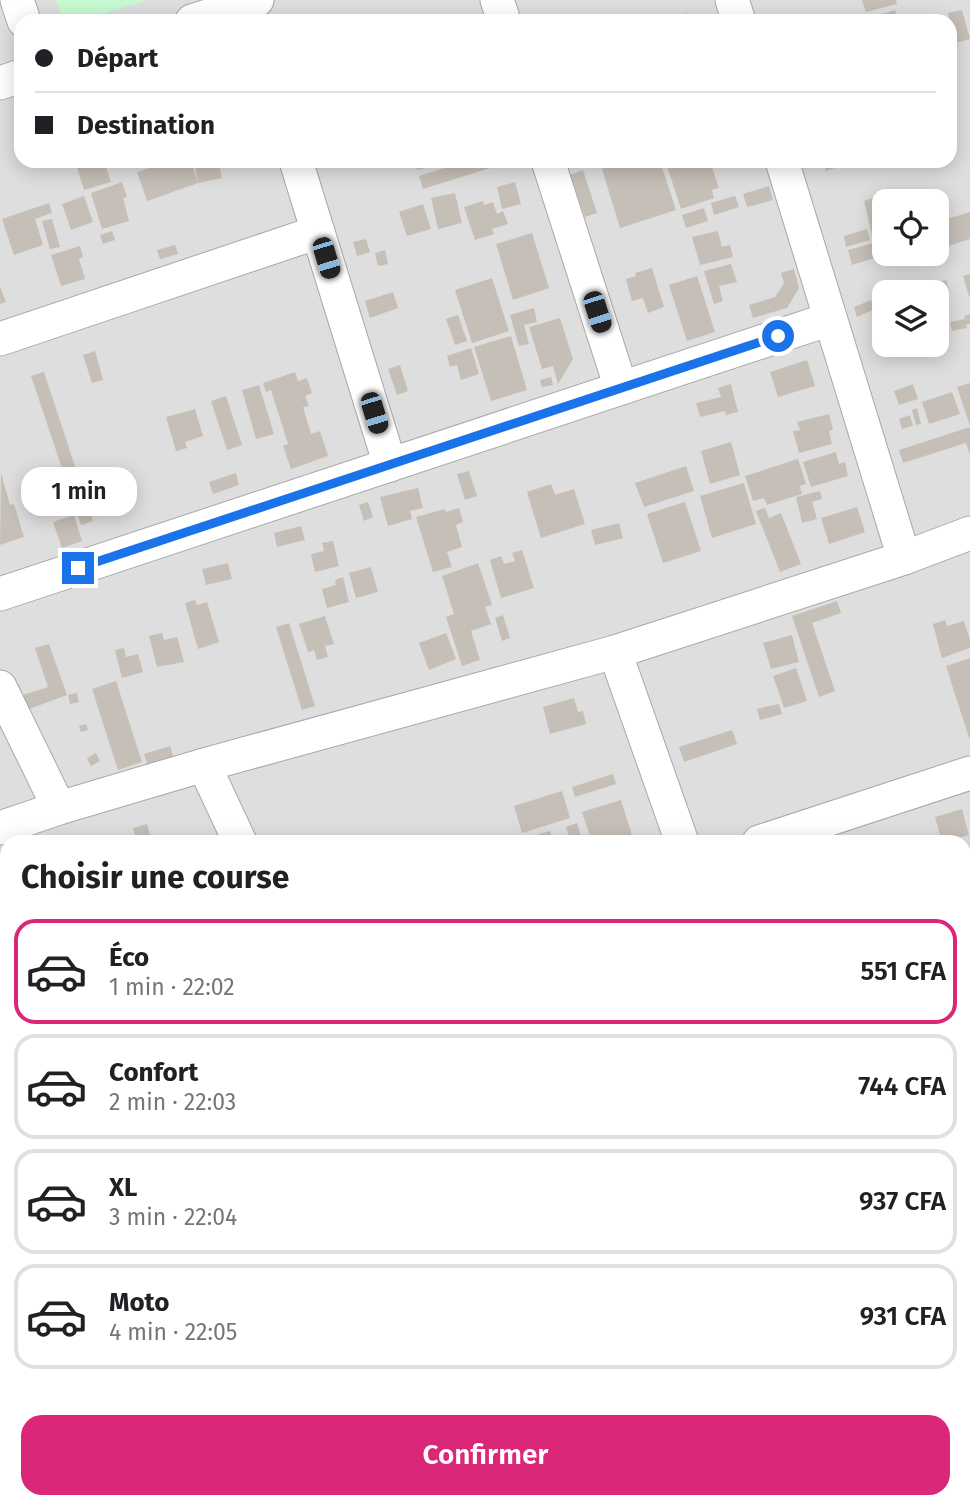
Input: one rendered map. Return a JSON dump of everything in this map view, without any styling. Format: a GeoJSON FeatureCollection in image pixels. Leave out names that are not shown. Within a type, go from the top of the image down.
{"type":"FeatureCollection","features":[{"type":"Feature","properties":{"kind":"street"},"geometry":{"type":"LineString","coordinates":[[224,14],[252,8]]}},
{"type":"Feature","properties":{"kind":"street"},"geometry":{"type":"LineString","coordinates":[[298,168],[390,465]]}},
{"type":"Feature","properties":{"kind":"street"},"geometry":{"type":"LineString","coordinates":[[550,168],[621,388]]}},
{"type":"Feature","properties":{"kind":"street"},"geometry":{"type":"LineString","coordinates":[[784,168],[904,558]]}},
{"type":"Feature","properties":{"kind":"street"},"geometry":{"type":"LineString","coordinates":[[0,339],[318,232]]}},
{"type":"Feature","properties":{"kind":"street"},"geometry":{"type":"LineString","coordinates":[[0,594],[830,319]]}},
{"type":"Feature","properties":{"kind":"street"},"geometry":{"type":"LineString","coordinates":[[0,828],[204,765],[615,652],[904,558],[970,533]]}},
{"type":"Feature","properties":{"kind":"street"},"geometry":{"type":"LineString","coordinates":[[615,652],[680,835]]}},
{"type":"Feature","properties":{"kind":"street"},"geometry":{"type":"LineString","coordinates":[[0,687],[59,808]]}},
{"type":"Feature","properties":{"kind":"street"},"geometry":{"type":"LineString","coordinates":[[204,765],[237,835]]}},
{"type":"Feature","properties":{"kind":"street"},"geometry":{"type":"LineString","coordinates":[[780,835],[970,773]]}},
{"type":"Feature","properties":{"kind":"shaded area"},"geometry":{"type":"Polygon","coordinates":[[[0,0],[970,0],[970,835],[0,835],[0,0]]]}},
{"type":"Feature","properties":{"kind":"green space"},"geometry":{"type":"Polygon","coordinates":[[[56,0],[148,0],[101,14],[61,14],[56,0]]]}},
{"type":"Feature","properties":{"kind":"building"},"geometry":{"type":"Polygon","coordinates":[[[862,0],[896,0],[897,4],[866,12],[862,0]]]}},
{"type":"Feature","properties":{"kind":"building"},"geometry":{"type":"Polygon","coordinates":[[[962,10],[970,39],[957,42],[957,14],[948,13],[962,10]]]}},
{"type":"Feature","properties":{"kind":"building"},"geometry":{"type":"Polygon","coordinates":[[[77,168],[106,168],[111,182],[84,190],[77,168]]]}},
{"type":"Feature","properties":{"kind":"building"},"geometry":{"type":"Polygon","coordinates":[[[149,168],[193,168],[198,183],[147,201],[137,172],[149,168]]]}},
{"type":"Feature","properties":{"kind":"building"},"geometry":{"type":"Polygon","coordinates":[[[195,168],[220,168],[222,178],[198,183],[195,168]]]}},
{"type":"Feature","properties":{"kind":"building"},"geometry":{"type":"Polygon","coordinates":[[[445,168],[490,168],[423,189],[419,176],[445,168]]]}},
{"type":"Feature","properties":{"kind":"building"},"geometry":{"type":"Polygon","coordinates":[[[662,168],[676,210],[620,228],[602,169],[662,168]]]}},
{"type":"Feature","properties":{"kind":"building"},"geometry":{"type":"Polygon","coordinates":[[[668,168],[712,168],[719,188],[712,190],[714,198],[681,209],[668,168]]]}},
{"type":"Feature","properties":{"kind":"building"},"geometry":{"type":"Polygon","coordinates":[[[583,170],[597,213],[585,217],[570,175],[583,170]]]}},
{"type":"Feature","properties":{"kind":"building"},"geometry":{"type":"Polygon","coordinates":[[[122,182],[127,197],[123,198],[129,221],[102,229],[91,193],[122,182]]]}},
{"type":"Feature","properties":{"kind":"building"},"geometry":{"type":"Polygon","coordinates":[[[515,182],[521,204],[502,209],[497,187],[515,182]]]}},
{"type":"Feature","properties":{"kind":"building"},"geometry":{"type":"Polygon","coordinates":[[[769,186],[773,200],[747,207],[743,194],[769,186]]]}},
{"type":"Feature","properties":{"kind":"building"},"geometry":{"type":"Polygon","coordinates":[[[455,193],[462,223],[438,229],[431,198],[455,193]]]}},
{"type":"Feature","properties":{"kind":"building"},"geometry":{"type":"Polygon","coordinates":[[[84,196],[93,222],[71,230],[62,204],[84,196]]]}},
{"type":"Feature","properties":{"kind":"building"},"geometry":{"type":"Polygon","coordinates":[[[735,196],[739,207],[714,215],[711,203],[735,196]]]}},
{"type":"Feature","properties":{"kind":"building"},"geometry":{"type":"Polygon","coordinates":[[[872,198],[872,235],[864,201],[872,198]]]}},
{"type":"Feature","properties":{"kind":"building"},"geometry":{"type":"Polygon","coordinates":[[[483,201],[484,205],[493,202],[497,214],[503,211],[508,224],[492,229],[494,234],[475,240],[464,207],[483,201]]]}},
{"type":"Feature","properties":{"kind":"building"},"geometry":{"type":"Polygon","coordinates":[[[49,203],[52,213],[35,219],[43,245],[14,255],[2,219],[49,203]]]}},
{"type":"Feature","properties":{"kind":"building"},"geometry":{"type":"Polygon","coordinates":[[[423,204],[431,229],[407,236],[399,212],[423,204]]]}},
{"type":"Feature","properties":{"kind":"building"},"geometry":{"type":"Polygon","coordinates":[[[704,208],[708,221],[686,228],[682,215],[704,208]]]}},
{"type":"Feature","properties":{"kind":"building"},"geometry":{"type":"Polygon","coordinates":[[[970,212],[970,239],[949,246],[949,218],[970,212]]]}},
{"type":"Feature","properties":{"kind":"building"},"geometry":{"type":"Polygon","coordinates":[[[52,219],[60,247],[50,249],[42,221],[52,219]]]}},
{"type":"Feature","properties":{"kind":"building"},"geometry":{"type":"Polygon","coordinates":[[[867,229],[870,240],[846,247],[844,236],[867,229]]]}},
{"type":"Feature","properties":{"kind":"building"},"geometry":{"type":"Polygon","coordinates":[[[112,231],[115,240],[103,244],[100,235],[112,231]]]}},
{"type":"Feature","properties":{"kind":"building"},"geometry":{"type":"Polygon","coordinates":[[[718,231],[722,247],[730,245],[733,257],[700,265],[692,237],[718,231]]]}},
{"type":"Feature","properties":{"kind":"building"},"geometry":{"type":"Polygon","coordinates":[[[532,233],[549,288],[513,300],[496,244],[532,233]]]}},
{"type":"Feature","properties":{"kind":"building"},"geometry":{"type":"Polygon","coordinates":[[[366,239],[370,252],[357,256],[353,242],[366,239]]]}},
{"type":"Feature","properties":{"kind":"building"},"geometry":{"type":"Polygon","coordinates":[[[872,243],[872,259],[852,265],[848,250],[872,243]]]}},
{"type":"Feature","properties":{"kind":"building"},"geometry":{"type":"Polygon","coordinates":[[[175,245],[178,254],[160,259],[157,250],[175,245]]]}},
{"type":"Feature","properties":{"kind":"building"},"geometry":{"type":"Polygon","coordinates":[[[80,246],[83,257],[79,259],[85,279],[61,286],[51,255],[80,246]]]}},
{"type":"Feature","properties":{"kind":"building"},"geometry":{"type":"Polygon","coordinates":[[[385,250],[388,264],[378,266],[375,253],[385,250]]]}},
{"type":"Feature","properties":{"kind":"building"},"geometry":{"type":"Polygon","coordinates":[[[731,264],[737,282],[719,286],[723,301],[714,304],[704,271],[731,264]]]}},
{"type":"Feature","properties":{"kind":"building"},"geometry":{"type":"Polygon","coordinates":[[[652,268],[664,307],[648,313],[643,298],[632,301],[626,279],[652,268]]]}},
{"type":"Feature","properties":{"kind":"building"},"geometry":{"type":"Polygon","coordinates":[[[794,269],[799,288],[787,308],[753,318],[749,305],[775,297],[784,283],[781,273],[794,269]]]}},
{"type":"Feature","properties":{"kind":"building"},"geometry":{"type":"Polygon","coordinates":[[[970,274],[970,296],[969,296],[963,276],[970,274]]]}},
{"type":"Feature","properties":{"kind":"building"},"geometry":{"type":"Polygon","coordinates":[[[697,276],[715,332],[687,341],[669,285],[697,276]]]}},
{"type":"Feature","properties":{"kind":"building"},"geometry":{"type":"Polygon","coordinates":[[[492,278],[509,331],[472,343],[455,290],[492,278]]]}},
{"type":"Feature","properties":{"kind":"building"},"geometry":{"type":"Polygon","coordinates":[[[0,286],[6,302],[0,304],[0,286]]]}},
{"type":"Feature","properties":{"kind":"building"},"geometry":{"type":"Polygon","coordinates":[[[393,292],[398,308],[370,318],[365,301],[393,292]]]}},
{"type":"Feature","properties":{"kind":"building"},"geometry":{"type":"Polygon","coordinates":[[[871,300],[872,302],[872,310],[857,317],[854,307],[871,300]]]}},
{"type":"Feature","properties":{"kind":"building"},"geometry":{"type":"Polygon","coordinates":[[[534,308],[537,322],[524,325],[529,344],[519,346],[510,315],[534,308]]]}},
{"type":"Feature","properties":{"kind":"building"},"geometry":{"type":"Polygon","coordinates":[[[970,314],[967,328],[952,331],[950,322],[965,319],[964,316],[970,314]]]}},
{"type":"Feature","properties":{"kind":"building"},"geometry":{"type":"Polygon","coordinates":[[[458,315],[467,341],[455,345],[446,319],[458,315]]]}},
{"type":"Feature","properties":{"kind":"building"},"geometry":{"type":"Polygon","coordinates":[[[560,318],[573,359],[558,384],[553,366],[542,369],[529,327],[560,318]]]}},
{"type":"Feature","properties":{"kind":"building"},"geometry":{"type":"Polygon","coordinates":[[[511,336],[527,390],[491,401],[474,347],[511,336]]]}},
{"type":"Feature","properties":{"kind":"building"},"geometry":{"type":"Polygon","coordinates":[[[471,348],[479,374],[461,380],[457,365],[450,367],[447,356],[471,348]]]}},
{"type":"Feature","properties":{"kind":"building"},"geometry":{"type":"Polygon","coordinates":[[[95,351],[103,380],[92,383],[83,355],[95,351]]]}},
{"type":"Feature","properties":{"kind":"building"},"geometry":{"type":"Polygon","coordinates":[[[807,360],[815,386],[778,397],[770,372],[807,360]]]}},
{"type":"Feature","properties":{"kind":"building"},"geometry":{"type":"Polygon","coordinates":[[[400,365],[408,391],[397,395],[388,369],[400,365]]]}},
{"type":"Feature","properties":{"kind":"building"},"geometry":{"type":"Polygon","coordinates":[[[44,372],[93,521],[81,525],[31,376],[44,372]]]}},
{"type":"Feature","properties":{"kind":"building"},"geometry":{"type":"Polygon","coordinates":[[[295,372],[298,381],[307,378],[312,393],[305,396],[309,406],[303,407],[311,434],[320,431],[328,456],[291,469],[283,446],[288,444],[271,390],[266,392],[263,383],[295,372]]]}},
{"type":"Feature","properties":{"kind":"building"},"geometry":{"type":"Polygon","coordinates":[[[551,377],[553,385],[542,387],[540,380],[551,377]]]}},
{"type":"Feature","properties":{"kind":"building"},"geometry":{"type":"Polygon","coordinates":[[[970,383],[970,426],[957,387],[970,383]]]}},
{"type":"Feature","properties":{"kind":"building"},"geometry":{"type":"Polygon","coordinates":[[[731,384],[738,412],[726,415],[725,411],[700,417],[696,403],[721,397],[718,388],[731,384]]]}},
{"type":"Feature","properties":{"kind":"building"},"geometry":{"type":"Polygon","coordinates":[[[913,384],[918,399],[899,405],[894,391],[913,384]]]}},
{"type":"Feature","properties":{"kind":"building"},"geometry":{"type":"Polygon","coordinates":[[[259,385],[274,434],[256,439],[242,390],[259,385]]]}},
{"type":"Feature","properties":{"kind":"building"},"geometry":{"type":"Polygon","coordinates":[[[952,392],[960,414],[929,424],[922,402],[952,392]]]}},
{"type":"Feature","properties":{"kind":"building"},"geometry":{"type":"Polygon","coordinates":[[[226,396],[242,445],[227,450],[211,401],[226,396]]]}},
{"type":"Feature","properties":{"kind":"building"},"geometry":{"type":"Polygon","coordinates":[[[917,408],[921,424],[916,425],[912,410],[917,408]]]}},
{"type":"Feature","properties":{"kind":"building"},"geometry":{"type":"Polygon","coordinates":[[[195,409],[203,436],[185,442],[187,448],[176,451],[166,417],[195,409]]]}},
{"type":"Feature","properties":{"kind":"building"},"geometry":{"type":"Polygon","coordinates":[[[829,414],[833,430],[829,431],[832,444],[799,453],[793,431],[800,430],[797,422],[829,414]]]}},
{"type":"Feature","properties":{"kind":"building"},"geometry":{"type":"Polygon","coordinates":[[[910,415],[913,426],[902,429],[899,419],[910,415]]]}},
{"type":"Feature","properties":{"kind":"building"},"geometry":{"type":"Polygon","coordinates":[[[970,427],[970,455],[966,443],[903,463],[899,450],[970,427]]]}},
{"type":"Feature","properties":{"kind":"building"},"geometry":{"type":"Polygon","coordinates":[[[731,442],[740,475],[710,484],[701,451],[731,442]]]}},
{"type":"Feature","properties":{"kind":"building"},"geometry":{"type":"Polygon","coordinates":[[[836,452],[839,464],[845,462],[848,476],[811,487],[803,462],[836,452]]]}},
{"type":"Feature","properties":{"kind":"building"},"geometry":{"type":"Polygon","coordinates":[[[798,459],[806,484],[800,486],[802,494],[767,505],[764,498],[753,501],[745,476],[798,459]]]}},
{"type":"Feature","properties":{"kind":"building"},"geometry":{"type":"Polygon","coordinates":[[[686,466],[694,491],[644,507],[635,483],[686,466]]]}},
{"type":"Feature","properties":{"kind":"building"},"geometry":{"type":"Polygon","coordinates":[[[469,471],[477,496],[465,500],[457,474],[469,471]]]}},
{"type":"Feature","properties":{"kind":"building"},"geometry":{"type":"Polygon","coordinates":[[[1,473],[10,505],[14,504],[24,537],[0,545],[1,473]]]}},
{"type":"Feature","properties":{"kind":"building"},"geometry":{"type":"Polygon","coordinates":[[[236,473],[239,485],[213,494],[209,482],[236,473]]]}},
{"type":"Feature","properties":{"kind":"building"},"geometry":{"type":"Polygon","coordinates":[[[744,483],[756,524],[712,538],[700,496],[744,483]]]}},
{"type":"Feature","properties":{"kind":"building"},"geometry":{"type":"Polygon","coordinates":[[[551,484],[555,495],[574,489],[585,524],[541,538],[527,492],[551,484]]]}},
{"type":"Feature","properties":{"kind":"building"},"geometry":{"type":"Polygon","coordinates":[[[418,488],[423,508],[410,511],[412,519],[388,526],[380,497],[418,488]]]}},
{"type":"Feature","properties":{"kind":"building"},"geometry":{"type":"Polygon","coordinates":[[[820,491],[822,499],[812,502],[817,519],[802,523],[796,497],[820,491]]]}},
{"type":"Feature","properties":{"kind":"building"},"geometry":{"type":"Polygon","coordinates":[[[368,502],[373,517],[364,521],[359,505],[368,502]]]}},
{"type":"Feature","properties":{"kind":"building"},"geometry":{"type":"Polygon","coordinates":[[[685,502],[701,551],[663,563],[647,514],[685,502]]]}},
{"type":"Feature","properties":{"kind":"building"},"geometry":{"type":"Polygon","coordinates":[[[857,507],[865,532],[829,544],[821,518],[857,507]]]}},
{"type":"Feature","properties":{"kind":"building"},"geometry":{"type":"Polygon","coordinates":[[[459,508],[463,522],[456,525],[462,547],[447,552],[452,567],[433,572],[416,517],[459,508]]]}},
{"type":"Feature","properties":{"kind":"building"},"geometry":{"type":"Polygon","coordinates":[[[765,508],[769,518],[781,513],[801,564],[780,572],[756,511],[765,508]]]}},
{"type":"Feature","properties":{"kind":"building"},"geometry":{"type":"Polygon","coordinates":[[[74,515],[82,541],[62,548],[53,522],[74,515]]]}},
{"type":"Feature","properties":{"kind":"building"},"geometry":{"type":"Polygon","coordinates":[[[619,523],[623,538],[595,545],[591,530],[619,523]]]}},
{"type":"Feature","properties":{"kind":"building"},"geometry":{"type":"Polygon","coordinates":[[[301,526],[305,540],[277,547],[274,533],[301,526]]]}},
{"type":"Feature","properties":{"kind":"building"},"geometry":{"type":"Polygon","coordinates":[[[333,541],[339,566],[315,572],[311,554],[324,551],[322,543],[333,541]]]}},
{"type":"Feature","properties":{"kind":"building"},"geometry":{"type":"Polygon","coordinates":[[[522,550],[534,588],[501,598],[490,560],[501,556],[504,564],[515,561],[512,553],[522,550]]]}},
{"type":"Feature","properties":{"kind":"building"},"geometry":{"type":"Polygon","coordinates":[[[228,563],[232,579],[206,585],[202,569],[228,563]]]}},
{"type":"Feature","properties":{"kind":"building"},"geometry":{"type":"Polygon","coordinates":[[[478,563],[492,605],[485,607],[491,624],[471,631],[480,660],[462,666],[446,617],[454,614],[442,576],[478,563]]]}},
{"type":"Feature","properties":{"kind":"building"},"geometry":{"type":"Polygon","coordinates":[[[371,567],[378,592],[356,598],[349,573],[371,567]]]}},
{"type":"Feature","properties":{"kind":"building"},"geometry":{"type":"Polygon","coordinates":[[[343,577],[349,602],[327,608],[322,589],[336,585],[335,580],[343,577]]]}},
{"type":"Feature","properties":{"kind":"building"},"geometry":{"type":"Polygon","coordinates":[[[195,600],[197,605],[207,602],[219,642],[198,649],[185,603],[195,600]]]}},
{"type":"Feature","properties":{"kind":"building"},"geometry":{"type":"Polygon","coordinates":[[[837,601],[841,613],[812,623],[835,691],[819,697],[792,616],[837,601]]]}},
{"type":"Feature","properties":{"kind":"building"},"geometry":{"type":"Polygon","coordinates":[[[503,615],[510,638],[502,641],[495,618],[503,615]]]}},
{"type":"Feature","properties":{"kind":"building"},"geometry":{"type":"Polygon","coordinates":[[[325,616],[334,644],[325,646],[328,657],[317,660],[314,650],[308,652],[299,624],[325,616]]]}},
{"type":"Feature","properties":{"kind":"building"},"geometry":{"type":"Polygon","coordinates":[[[945,620],[947,626],[964,621],[970,648],[942,658],[933,624],[945,620]]]}},
{"type":"Feature","properties":{"kind":"building"},"geometry":{"type":"Polygon","coordinates":[[[289,623],[315,706],[302,710],[276,627],[289,623]]]}},
{"type":"Feature","properties":{"kind":"building"},"geometry":{"type":"Polygon","coordinates":[[[162,633],[164,640],[177,637],[184,662],[157,667],[149,636],[162,633]]]}},
{"type":"Feature","properties":{"kind":"building"},"geometry":{"type":"Polygon","coordinates":[[[446,633],[456,659],[429,670],[419,643],[446,633]]]}},
{"type":"Feature","properties":{"kind":"building"},"geometry":{"type":"Polygon","coordinates":[[[792,635],[799,662],[771,669],[763,643],[792,635]]]}},
{"type":"Feature","properties":{"kind":"building"},"geometry":{"type":"Polygon","coordinates":[[[49,644],[67,695],[16,714],[8,690],[19,685],[23,695],[48,687],[35,648],[49,644]]]}},
{"type":"Feature","properties":{"kind":"building"},"geometry":{"type":"Polygon","coordinates":[[[124,648],[126,657],[138,654],[143,672],[122,678],[115,650],[124,648]]]}},
{"type":"Feature","properties":{"kind":"building"},"geometry":{"type":"Polygon","coordinates":[[[970,658],[970,738],[969,738],[946,666],[970,658]]]}},
{"type":"Feature","properties":{"kind":"building"},"geometry":{"type":"Polygon","coordinates":[[[796,668],[807,701],[784,708],[773,676],[796,668]]]}},
{"type":"Feature","properties":{"kind":"building"},"geometry":{"type":"Polygon","coordinates":[[[116,681],[142,762],[118,770],[92,689],[116,681]]]}},
{"type":"Feature","properties":{"kind":"building"},"geometry":{"type":"Polygon","coordinates":[[[77,693],[79,702],[70,704],[68,695],[77,693]]]}},
{"type":"Feature","properties":{"kind":"building"},"geometry":{"type":"Polygon","coordinates":[[[574,698],[578,712],[583,711],[586,724],[550,734],[543,707],[574,698]]]}},
{"type":"Feature","properties":{"kind":"building"},"geometry":{"type":"Polygon","coordinates":[[[779,704],[782,714],[760,720],[757,709],[779,704]]]}},
{"type":"Feature","properties":{"kind":"building"},"geometry":{"type":"Polygon","coordinates":[[[86,724],[88,730],[81,732],[79,726],[86,724]]]}},
{"type":"Feature","properties":{"kind":"building"},"geometry":{"type":"Polygon","coordinates":[[[732,730],[737,744],[684,762],[679,747],[732,730]]]}},
{"type":"Feature","properties":{"kind":"building"},"geometry":{"type":"Polygon","coordinates":[[[170,746],[174,759],[148,767],[144,754],[170,746]]]}},
{"type":"Feature","properties":{"kind":"building"},"geometry":{"type":"Polygon","coordinates":[[[96,753],[100,761],[91,766],[87,758],[96,753]]]}},
{"type":"Feature","properties":{"kind":"building"},"geometry":{"type":"Polygon","coordinates":[[[613,774],[616,784],[575,797],[572,787],[613,774]]]}},
{"type":"Feature","properties":{"kind":"building"},"geometry":{"type":"Polygon","coordinates":[[[562,791],[570,818],[522,833],[514,806],[562,791]]]}},
{"type":"Feature","properties":{"kind":"building"},"geometry":{"type":"Polygon","coordinates":[[[621,800],[632,835],[590,835],[582,812],[621,800]]]}},
{"type":"Feature","properties":{"kind":"building"},"geometry":{"type":"Polygon","coordinates":[[[962,809],[969,835],[940,835],[935,817],[962,809]]]}},
{"type":"Feature","properties":{"kind":"building"},"geometry":{"type":"Polygon","coordinates":[[[577,823],[581,835],[569,835],[566,827],[577,823]]]}},
{"type":"Feature","properties":{"kind":"building"},"geometry":{"type":"Polygon","coordinates":[[[147,824],[150,835],[135,835],[133,828],[147,824]]]}},
{"type":"Feature","properties":{"kind":"route"},"geometry":{"type":"LineString","coordinates":[[78,568],[778,336]]}}]}
